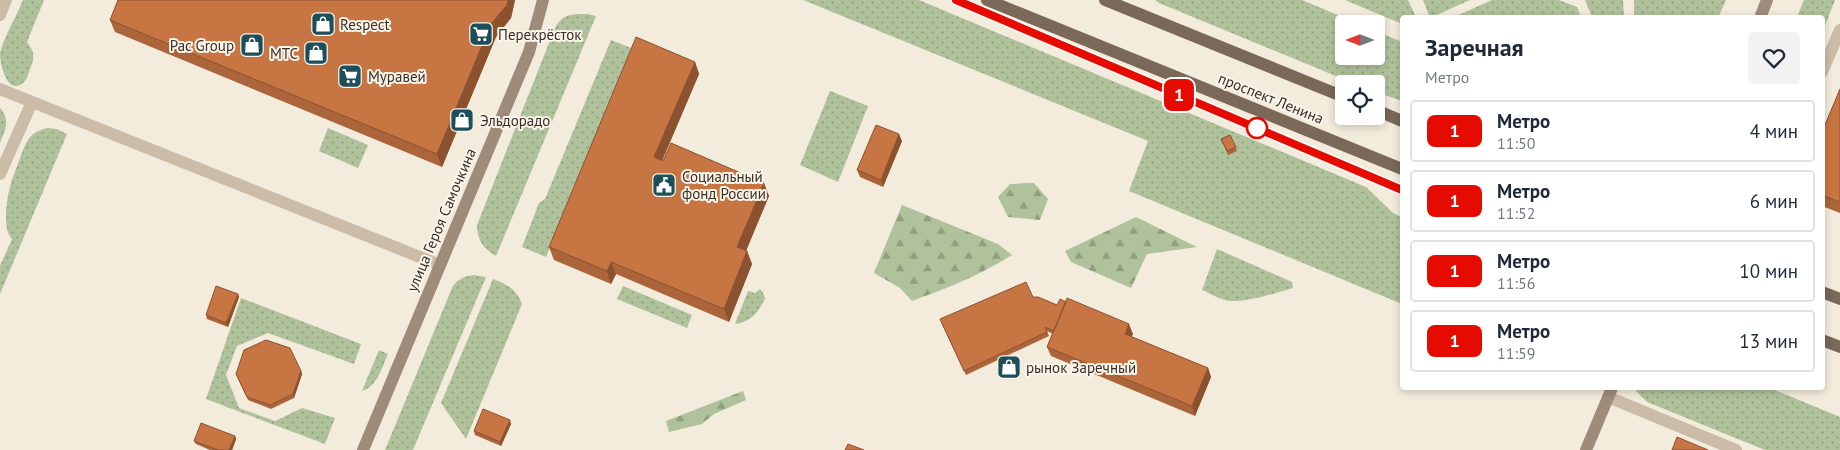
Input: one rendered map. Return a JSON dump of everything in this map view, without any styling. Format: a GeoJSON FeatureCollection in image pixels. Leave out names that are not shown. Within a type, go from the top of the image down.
{"type":"FeatureCollection","features":[{"type":"Feature","properties":{"kind":"main road","name":"проспект Ленина"},"geometry":{"type":"LineString","coordinates":[[987,0],[1400,168]]}},
{"type":"Feature","properties":{"kind":"main road","name":"проспект Ленина"},"geometry":{"type":"LineString","coordinates":[[1105,0],[1335,93]]}},
{"type":"Feature","properties":{"kind":"main road"},"geometry":{"type":"LineString","coordinates":[[1385,114],[1400,120]]}},
{"type":"Feature","properties":{"kind":"main road"},"geometry":{"type":"LineString","coordinates":[[1825,293],[1840,299]]}},
{"type":"Feature","properties":{"kind":"main road"},"geometry":{"type":"LineString","coordinates":[[1825,341],[1840,347]]}},
{"type":"Feature","properties":{"kind":"street"},"geometry":{"type":"LineString","coordinates":[[0,16],[6,0]]}},
{"type":"Feature","properties":{"kind":"street","name":"улица Героя Самочкина"},"geometry":{"type":"LineString","coordinates":[[363,450],[529,52],[543,0]]}},
{"type":"Feature","properties":{"kind":"street"},"geometry":{"type":"LineString","coordinates":[[1761,15],[1767,0]]}},
{"type":"Feature","properties":{"kind":"street"},"geometry":{"type":"LineString","coordinates":[[1825,65],[1840,30]]}},
{"type":"Feature","properties":{"kind":"street"},"geometry":{"type":"LineString","coordinates":[[0,89],[440,265]]}},
{"type":"Feature","properties":{"kind":"street"},"geometry":{"type":"LineString","coordinates":[[0,174],[32,102]]}},
{"type":"Feature","properties":{"kind":"street"},"geometry":{"type":"LineString","coordinates":[[1586,450],[1610,392],[1736,450]]}},
{"type":"Feature","properties":{"kind":"green space"},"geometry":{"type":"Polygon","coordinates":[[[23,0],[44,0],[27,42],[33,52],[33,61],[26,80],[17,86],[9,82],[5,77],[0,54],[23,0]]]}},
{"type":"Feature","properties":{"kind":"green space"},"geometry":{"type":"Polygon","coordinates":[[[803,0],[919,0],[1366,187],[1393,213],[1400,216],[1400,303],[1129,191],[1148,141],[803,0]]]}},
{"type":"Feature","properties":{"kind":"green space"},"geometry":{"type":"Polygon","coordinates":[[[1155,0],[1302,0],[1338,15],[1335,15],[1335,65],[1385,65],[1385,35],[1400,41],[1400,100],[1385,95],[1385,75],[1335,76],[1155,0]]]}},
{"type":"Feature","properties":{"kind":"green space"},"geometry":{"type":"Polygon","coordinates":[[[1345,0],[1408,0],[1415,15],[1400,15],[1400,23],[1385,17],[1385,15],[1381,15],[1345,0]]]}},
{"type":"Feature","properties":{"kind":"green space"},"geometry":{"type":"Polygon","coordinates":[[[1423,0],[1470,0],[1437,15],[1429,15],[1423,0]]]}},
{"type":"Feature","properties":{"kind":"green space"},"geometry":{"type":"Polygon","coordinates":[[[1492,0],[1559,0],[1577,7],[1580,15],[1458,15],[1492,0]]]}},
{"type":"Feature","properties":{"kind":"green space"},"geometry":{"type":"Polygon","coordinates":[[[1585,0],[1623,0],[1624,15],[1591,15],[1585,0]]]}},
{"type":"Feature","properties":{"kind":"green space"},"geometry":{"type":"Polygon","coordinates":[[[1634,0],[1726,0],[1719,15],[1634,15],[1634,0]]]}},
{"type":"Feature","properties":{"kind":"green space"},"geometry":{"type":"Polygon","coordinates":[[[1804,0],[1835,0],[1825,26],[1825,15],[1798,15],[1804,0]]]}},
{"type":"Feature","properties":{"kind":"green space"},"geometry":{"type":"Polygon","coordinates":[[[578,14],[596,16],[496,256],[482,243],[478,235],[477,225],[555,28],[564,17],[578,14]]]}},
{"type":"Feature","properties":{"kind":"green space"},"geometry":{"type":"Polygon","coordinates":[[[611,40],[631,48],[546,257],[522,247],[539,203],[545,199],[611,40]]]}},
{"type":"Feature","properties":{"kind":"green space"},"geometry":{"type":"Polygon","coordinates":[[[830,91],[868,106],[838,182],[800,165],[830,91]]]}},
{"type":"Feature","properties":{"kind":"green space"},"geometry":{"type":"Polygon","coordinates":[[[0,108],[6,121],[0,143],[0,108]]]}},
{"type":"Feature","properties":{"kind":"green space"},"geometry":{"type":"Polygon","coordinates":[[[48,128],[57,129],[67,134],[0,294],[0,266],[12,239],[6,226],[10,186],[28,140],[34,133],[48,128]]]}},
{"type":"Feature","properties":{"kind":"green space"},"geometry":{"type":"Polygon","coordinates":[[[328,128],[368,145],[358,168],[319,151],[328,128]]]}},
{"type":"Feature","properties":{"kind":"green space"},"geometry":{"type":"Polygon","coordinates":[[[1034,183],[1048,199],[1040,220],[1008,217],[998,197],[1010,184],[1034,183]]]}},
{"type":"Feature","properties":{"kind":"green space"},"geometry":{"type":"Polygon","coordinates":[[[902,205],[998,244],[1012,255],[964,281],[912,301],[900,288],[874,273],[902,205]]]}},
{"type":"Feature","properties":{"kind":"green space"},"geometry":{"type":"Polygon","coordinates":[[[1136,217],[1197,247],[1147,254],[1131,288],[1071,262],[1065,251],[1136,217]]]}},
{"type":"Feature","properties":{"kind":"green space"},"geometry":{"type":"Polygon","coordinates":[[[1217,249],[1292,282],[1293,288],[1262,297],[1238,301],[1216,297],[1202,290],[1217,249]]]}},
{"type":"Feature","properties":{"kind":"green space"},"geometry":{"type":"Polygon","coordinates":[[[473,275],[486,277],[413,450],[385,450],[452,288],[456,282],[473,275]]]}},
{"type":"Feature","properties":{"kind":"green space"},"geometry":{"type":"Polygon","coordinates":[[[493,279],[511,288],[522,304],[466,439],[441,403],[493,279]]]}},
{"type":"Feature","properties":{"kind":"green space"},"geometry":{"type":"Polygon","coordinates":[[[623,286],[692,315],[687,328],[617,299],[623,286]]]}},
{"type":"Feature","properties":{"kind":"green space"},"geometry":{"type":"Polygon","coordinates":[[[760,289],[765,298],[760,308],[750,319],[735,324],[748,291],[755,293],[760,289]]]}},
{"type":"Feature","properties":{"kind":"green space"},"geometry":{"type":"Polygon","coordinates":[[[241,298],[361,344],[354,364],[268,333],[237,346],[226,375],[239,408],[275,421],[302,408],[335,418],[325,444],[206,399],[241,298]]]}},
{"type":"Feature","properties":{"kind":"green space"},"geometry":{"type":"Polygon","coordinates":[[[379,350],[388,354],[384,365],[376,381],[362,391],[379,350]]]}},
{"type":"Feature","properties":{"kind":"green space"},"geometry":{"type":"Polygon","coordinates":[[[1775,390],[1840,417],[1840,450],[1765,450],[1647,402],[1636,391],[1775,390]]]}},
{"type":"Feature","properties":{"kind":"green space"},"geometry":{"type":"Polygon","coordinates":[[[743,391],[746,400],[714,414],[702,424],[669,432],[666,421],[743,391]]]}},
{"type":"Feature","properties":{"kind":"building","name":"Муравей"},"geometry":{"type":"Polygon","coordinates":[[[118,0],[508,0],[507,5],[491,24],[437,154],[110,20],[118,0]]]}},
{"type":"Feature","properties":{"kind":"building","name":"Социальный фонд России"},"geometry":{"type":"Polygon","coordinates":[[[636,37],[695,62],[654,157],[663,161],[671,143],[764,183],[737,247],[747,251],[724,309],[611,262],[607,271],[549,247],[636,37]]]}},
{"type":"Feature","properties":{"kind":"building"},"geometry":{"type":"Polygon","coordinates":[[[1840,89],[1840,202],[1825,196],[1825,125],[1840,89]]]}},
{"type":"Feature","properties":{"kind":"building"},"geometry":{"type":"Polygon","coordinates":[[[876,125],[899,134],[881,180],[857,170],[876,125]]]}},
{"type":"Feature","properties":{"kind":"building"},"geometry":{"type":"Polygon","coordinates":[[[1230,135],[1236,147],[1227,151],[1221,139],[1230,135]]]}},
{"type":"Feature","properties":{"kind":"building"},"geometry":{"type":"Polygon","coordinates":[[[1026,282],[1033,297],[1038,297],[1057,305],[1060,299],[1066,302],[1054,331],[1045,327],[1047,332],[964,371],[940,319],[1026,282]]]}},
{"type":"Feature","properties":{"kind":"building"},"geometry":{"type":"Polygon","coordinates":[[[216,286],[238,294],[226,323],[206,315],[216,286]]]}},
{"type":"Feature","properties":{"kind":"building"},"geometry":{"type":"Polygon","coordinates":[[[1067,298],[1129,324],[1125,334],[1208,368],[1192,406],[1047,347],[1067,298]]]}},
{"type":"Feature","properties":{"kind":"building"},"geometry":{"type":"Polygon","coordinates":[[[266,340],[290,348],[301,371],[293,394],[270,405],[247,397],[236,374],[244,350],[266,340]]]}},
{"type":"Feature","properties":{"kind":"building"},"geometry":{"type":"Polygon","coordinates":[[[483,409],[510,420],[500,442],[474,431],[483,409]]]}},
{"type":"Feature","properties":{"kind":"building"},"geometry":{"type":"Polygon","coordinates":[[[201,423],[235,436],[229,450],[218,450],[194,441],[201,423]]]}},
{"type":"Feature","properties":{"kind":"building"},"geometry":{"type":"Polygon","coordinates":[[[1677,437],[1708,450],[1672,450],[1677,437]]]}},
{"type":"Feature","properties":{"kind":"building"},"geometry":{"type":"Polygon","coordinates":[[[848,444],[864,450],[845,450],[848,444]]]}},
{"type":"Feature","properties":{"kind":"metro line","name":"1"},"geometry":{"type":"LineString","coordinates":[[956,0],[1400,189]]}},
{"type":"Feature","properties":{"kind":"place","name":"Respect"},"geometry":{"type":"Point","coordinates":[323,24]}},
{"type":"Feature","properties":{"kind":"place","name":"Перекрёсток"},"geometry":{"type":"Point","coordinates":[481,34]}},
{"type":"Feature","properties":{"kind":"place","name":"Pac Group"},"geometry":{"type":"Point","coordinates":[252,45]}},
{"type":"Feature","properties":{"kind":"place","name":"МТС"},"geometry":{"type":"Point","coordinates":[316,53]}},
{"type":"Feature","properties":{"kind":"place","name":"Муравей"},"geometry":{"type":"Point","coordinates":[350,76]}},
{"type":"Feature","properties":{"kind":"place","name":"Эльдорадо"},"geometry":{"type":"Point","coordinates":[462,120]}},
{"type":"Feature","properties":{"kind":"place","name":"Социальный фонд России"},"geometry":{"type":"Point","coordinates":[664,185]}},
{"type":"Feature","properties":{"kind":"place","name":"рынок Заречный"},"geometry":{"type":"Point","coordinates":[1009,367]}}]}
